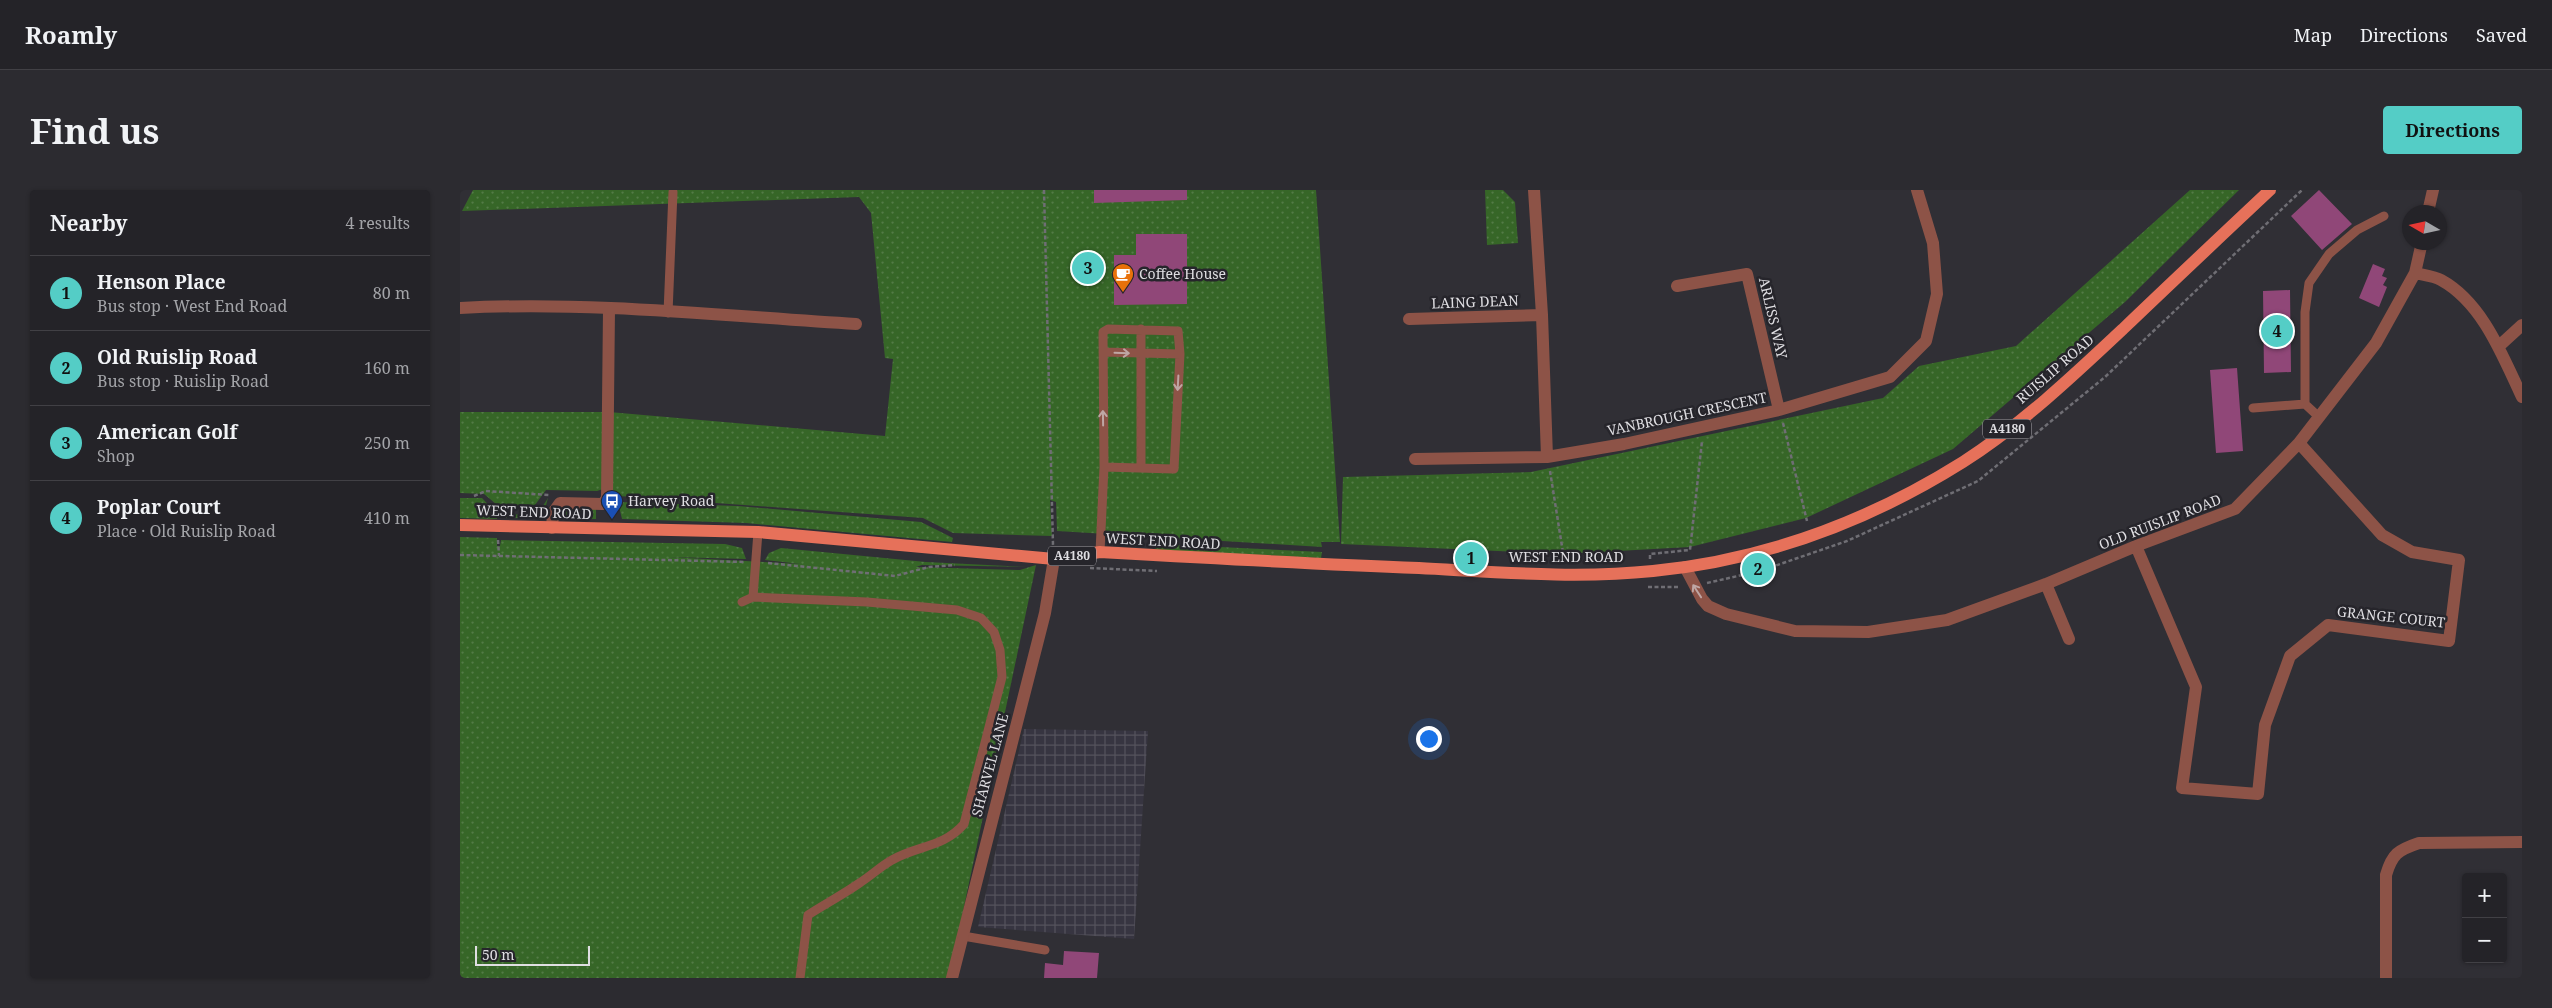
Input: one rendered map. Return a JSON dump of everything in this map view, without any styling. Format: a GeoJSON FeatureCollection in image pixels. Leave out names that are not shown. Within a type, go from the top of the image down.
{"type":"FeatureCollection","features":[{"type":"Feature","properties":{"kind":"main road","name":"RUISLIP ROAD"},"geometry":{"type":"LineString","coordinates":[[1685,567],[1742,556],[1812,536],[1897,500],[1966,460],[2032,411],[2088,362],[2270,190]]}},
{"type":"Feature","properties":{"kind":"main road","name":"WEST END ROAD"},"geometry":{"type":"LineString","coordinates":[[460,525],[758,532],[1054,559],[1100,552],[1566,574],[1650,571],[1685,567]]}},
{"type":"Feature","properties":{"kind":"street"},"geometry":{"type":"LineString","coordinates":[[1534,190],[1548,457]]}},
{"type":"Feature","properties":{"kind":"street","name":"VANBROUGH CRESCENT"},"geometry":{"type":"LineString","coordinates":[[1415,459],[1548,457],[1624,444],[1780,410],[1890,377],[1926,341],[1937,294],[1933,243],[1917,190]]}},
{"type":"Feature","properties":{"kind":"street"},"geometry":{"type":"LineString","coordinates":[[2430,205],[2433,190]]}},
{"type":"Feature","properties":{"kind":"street","name":"OLD RUISLIP ROAD"},"geometry":{"type":"LineString","coordinates":[[1685,567],[1702,599],[1716,611],[1795,631],[1868,632],[1947,620],[2046,584],[2136,546],[2235,509],[2299,443],[2376,343],[2415,273],[2420,250]]}},
{"type":"Feature","properties":{"kind":"street"},"geometry":{"type":"LineString","coordinates":[[2415,273],[2441,280],[2471,304],[2498,347],[2522,398]]}},
{"type":"Feature","properties":{"kind":"street","name":"ARLISS WAY"},"geometry":{"type":"LineString","coordinates":[[1677,286],[1747,274],[1780,410]]}},
{"type":"Feature","properties":{"kind":"street"},"geometry":{"type":"LineString","coordinates":[[460,308],[492,306],[609,309],[856,324]]}},
{"type":"Feature","properties":{"kind":"street"},"geometry":{"type":"LineString","coordinates":[[552,528],[553,513],[560,503],[602,504],[607,498],[609,309]]}},
{"type":"Feature","properties":{"kind":"street","name":"LAING DEAN"},"geometry":{"type":"LineString","coordinates":[[1409,318],[1542,315]]}},
{"type":"Feature","properties":{"kind":"street"},"geometry":{"type":"LineString","coordinates":[[2498,347],[2522,325]]}},
{"type":"Feature","properties":{"kind":"street","name":"GRANGE COURT"},"geometry":{"type":"LineString","coordinates":[[2136,546],[2196,687],[2182,788],[2258,794],[2265,725],[2290,656],[2328,625],[2448,640],[2459,560],[2412,552],[2382,535],[2299,443]]}},
{"type":"Feature","properties":{"kind":"street","name":"SHARVEL LANE"},"geometry":{"type":"LineString","coordinates":[[952,978],[1046,606],[1054,559]]}},
{"type":"Feature","properties":{"kind":"street"},"geometry":{"type":"LineString","coordinates":[[2046,584],[2070,638]]}},
{"type":"Feature","properties":{"kind":"street"},"geometry":{"type":"LineString","coordinates":[[2386,978],[2386,875],[2391,859],[2403,848],[2418,843],[2522,842]]}},
{"type":"Feature","properties":{"kind":"lane"},"geometry":{"type":"LineString","coordinates":[[668,313],[673,192]]}},
{"type":"Feature","properties":{"kind":"lane"},"geometry":{"type":"LineString","coordinates":[[2319,417],[2305,404],[2304,312],[2309,283],[2329,254],[2357,230],[2384,216]]}},
{"type":"Feature","properties":{"kind":"lane"},"geometry":{"type":"LineString","coordinates":[[1100,552],[1104,467],[1103,332],[1108,329],[1178,331],[1180,354],[1174,469],[1104,467]]}},
{"type":"Feature","properties":{"kind":"lane"},"geometry":{"type":"LineString","coordinates":[[1141,329],[1141,468]]}},
{"type":"Feature","properties":{"kind":"lane"},"geometry":{"type":"LineString","coordinates":[[1102,352],[1180,354]]}},
{"type":"Feature","properties":{"kind":"lane"},"geometry":{"type":"LineString","coordinates":[[2253,408],[2305,404]]}},
{"type":"Feature","properties":{"kind":"lane"},"geometry":{"type":"LineString","coordinates":[[753,597],[758,532]]}},
{"type":"Feature","properties":{"kind":"lane"},"geometry":{"type":"LineString","coordinates":[[742,602],[753,597],[867,602],[957,610],[980,618],[994,632],[1000,650],[1002,677],[964,824],[954,835],[936,845],[906,853],[891,860],[861,882],[808,915],[800,978]]}},
{"type":"Feature","properties":{"kind":"lane"},"geometry":{"type":"LineString","coordinates":[[963,936],[1045,950]]}},
{"type":"Feature","properties":{"kind":"path"},"geometry":{"type":"LineString","coordinates":[[1044,190],[1054,559]]}},
{"type":"Feature","properties":{"kind":"path"},"geometry":{"type":"LineString","coordinates":[[1780,410],[1807,521]]}},
{"type":"Feature","properties":{"kind":"path"},"geometry":{"type":"LineString","coordinates":[[1650,554],[1690,550],[1703,427]]}},
{"type":"Feature","properties":{"kind":"path"},"geometry":{"type":"LineString","coordinates":[[1548,457],[1564,559]]}},
{"type":"Feature","properties":{"kind":"path"},"geometry":{"type":"LineString","coordinates":[[474,496],[486,491],[550,495]]}},
{"type":"Feature","properties":{"kind":"path"},"geometry":{"type":"LineString","coordinates":[[498,539],[499,556]]}},
{"type":"Feature","properties":{"kind":"path"},"geometry":{"type":"LineString","coordinates":[[460,555],[740,562]]}},
{"type":"Feature","properties":{"kind":"path"},"geometry":{"type":"LineString","coordinates":[[768,563],[895,576],[929,567],[957,565]]}},
{"type":"Feature","properties":{"kind":"shaded area"},"geometry":{"type":"Polygon","coordinates":[[[1024,729],[1148,731],[1134,939],[978,927],[1024,729]]]}},
{"type":"Feature","properties":{"kind":"green space"},"geometry":{"type":"Polygon","coordinates":[[[473,190],[1316,190],[1340,542],[1321,542],[1322,547],[1057,531],[1056,502],[1050,500],[1052,536],[953,533],[923,518],[619,496],[606,488],[597,491],[546,490],[532,509],[502,509],[484,494],[460,493],[460,412],[609,412],[885,436],[893,359],[885,358],[871,213],[859,197],[462,211],[473,190]]]}},
{"type":"Feature","properties":{"kind":"green space"},"geometry":{"type":"Polygon","coordinates":[[[1485,190],[1503,190],[1515,202],[1518,243],[1487,245],[1485,190]]]}},
{"type":"Feature","properties":{"kind":"green space"},"geometry":{"type":"Polygon","coordinates":[[[2190,190],[2239,190],[2125,302],[1953,449],[1806,518],[1690,547],[1563,554],[1341,544],[1343,477],[1531,472],[1883,398],[1919,366],[2016,346],[2190,190]]]}},
{"type":"Feature","properties":{"kind":"green space"},"geometry":{"type":"Polygon","coordinates":[[[460,498],[482,498],[497,514],[497,519],[460,518],[460,498]]]}},
{"type":"Feature","properties":{"kind":"green space"},"geometry":{"type":"Polygon","coordinates":[[[548,498],[543,516],[538,518],[501,518],[501,514],[537,515],[548,498]]]}},
{"type":"Feature","properties":{"kind":"green space"},"geometry":{"type":"Polygon","coordinates":[[[618,502],[738,506],[921,522],[953,538],[952,542],[746,523],[622,519],[618,502]]]}},
{"type":"Feature","properties":{"kind":"green space"},"geometry":{"type":"Polygon","coordinates":[[[567,508],[596,509],[596,519],[566,518],[564,513],[567,508]]]}},
{"type":"Feature","properties":{"kind":"green space"},"geometry":{"type":"Polygon","coordinates":[[[460,537],[497,538],[497,546],[500,546],[501,540],[725,544],[742,548],[746,559],[669,557],[801,564],[765,560],[769,553],[781,548],[926,562],[1027,567],[922,565],[916,567],[1020,570],[1036,565],[949,978],[460,978],[460,537]]]}},
{"type":"Feature","properties":{"kind":"green space"},"geometry":{"type":"Polygon","coordinates":[[[1157,544],[1322,552],[1321,558],[1155,550],[1157,544]]]}},
{"type":"Feature","properties":{"kind":"building"},"geometry":{"type":"Polygon","coordinates":[[[1094,190],[1187,190],[1187,200],[1094,203],[1094,190]]]}},
{"type":"Feature","properties":{"kind":"building"},"geometry":{"type":"Polygon","coordinates":[[[2319,190],[2352,224],[2322,250],[2291,216],[2319,190]]]}},
{"type":"Feature","properties":{"kind":"building"},"geometry":{"type":"Polygon","coordinates":[[[1136,234],[1187,234],[1187,304],[1114,305],[1114,255],[1136,255],[1136,234]]]}},
{"type":"Feature","properties":{"kind":"building"},"geometry":{"type":"Polygon","coordinates":[[[2373,264],[2385,269],[2382,276],[2387,278],[2383,285],[2387,287],[2379,307],[2359,298],[2373,264]]]}},
{"type":"Feature","properties":{"kind":"building"},"geometry":{"type":"Polygon","coordinates":[[[2290,290],[2291,372],[2264,373],[2263,291],[2290,290]]]}},
{"type":"Feature","properties":{"kind":"building"},"geometry":{"type":"Polygon","coordinates":[[[2237,368],[2243,451],[2216,453],[2210,370],[2237,368]]]}},
{"type":"Feature","properties":{"kind":"building"},"geometry":{"type":"Polygon","coordinates":[[[1064,951],[1099,953],[1097,978],[1044,978],[1045,963],[1063,965],[1064,951]]]}},
{"type":"Feature","properties":{"kind":"place","name":"American Golf"},"geometry":{"type":"Point","coordinates":[1088,268]}},
{"type":"Feature","properties":{"kind":"place","name":"Coffee House"},"geometry":{"type":"Point","coordinates":[1123,293]}},
{"type":"Feature","properties":{"kind":"place","name":"Poplar Court"},"geometry":{"type":"Point","coordinates":[2277,331]}},
{"type":"Feature","properties":{"kind":"place","name":"Harvey Road"},"geometry":{"type":"Point","coordinates":[612,520]}},
{"type":"Feature","properties":{"kind":"place","name":"Henson Place"},"geometry":{"type":"Point","coordinates":[1471,558]}},
{"type":"Feature","properties":{"kind":"place","name":"Old Ruislip Road"},"geometry":{"type":"Point","coordinates":[1758,569]}}]}
